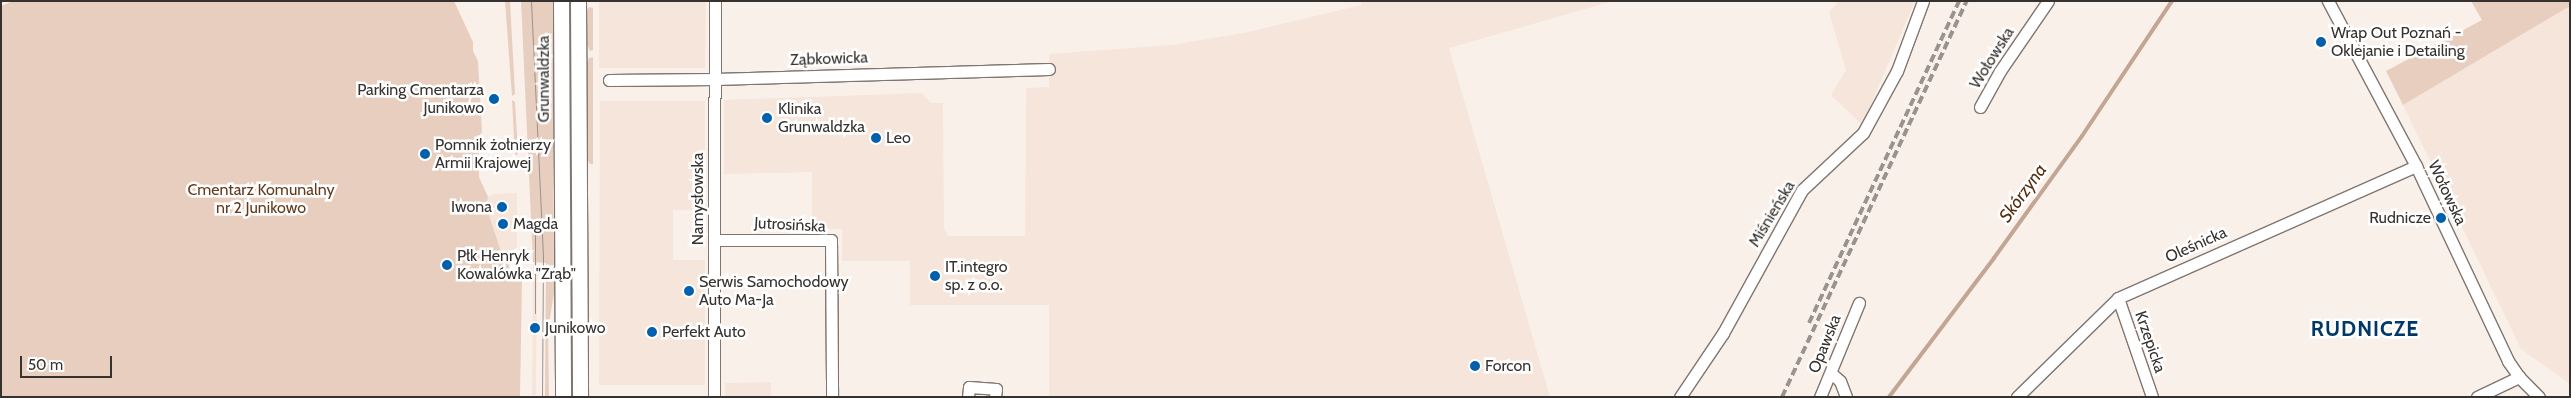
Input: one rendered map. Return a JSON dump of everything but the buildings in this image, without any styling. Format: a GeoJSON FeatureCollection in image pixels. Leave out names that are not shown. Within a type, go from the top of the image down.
{"type":"FeatureCollection","features":[{"type":"Feature","properties":{"kind":"street","name":"Grunwaldzka"},"geometry":{"type":"LineString","coordinates":[[561,1],[563,397]]}},
{"type":"Feature","properties":{"kind":"street"},"geometry":{"type":"LineString","coordinates":[[578,1],[580,397]]}},
{"type":"Feature","properties":{"kind":"street","name":"Namysłowska"},"geometry":{"type":"LineString","coordinates":[[714,397],[715,1]]}},
{"type":"Feature","properties":{"kind":"street","name":"Miśnieńska"},"geometry":{"type":"LineString","coordinates":[[1680,397],[1723,333],[1802,190],[1864,133],[1897,71],[1923,1]]}},
{"type":"Feature","properties":{"kind":"street","name":"Wołowska"},"geometry":{"type":"LineString","coordinates":[[1980,107],[2000,72],[2048,1]]}},
{"type":"Feature","properties":{"kind":"street","name":"Wołowska"},"geometry":{"type":"LineString","coordinates":[[2328,1],[2416,166],[2508,360],[2519,377],[2539,397]]}},
{"type":"Feature","properties":{"kind":"street","name":"Ząbkowicka"},"geometry":{"type":"LineString","coordinates":[[609,80],[716,79],[1049,69]]}},
{"type":"Feature","properties":{"kind":"street","name":"Oleśnicka"},"geometry":{"type":"LineString","coordinates":[[2017,397],[2118,298],[2416,166]]}},
{"type":"Feature","properties":{"kind":"street","name":"Jutrosińska"},"geometry":{"type":"LineString","coordinates":[[714,240],[831,240],[832,397]]}},
{"type":"Feature","properties":{"kind":"street","name":"Krzepicka"},"geometry":{"type":"LineString","coordinates":[[2118,298],[2152,397]]}},
{"type":"Feature","properties":{"kind":"street","name":"Opawska"},"geometry":{"type":"LineString","coordinates":[[1820,397],[1832,373],[1838,350],[1859,303]]}},
{"type":"Feature","properties":{"kind":"street"},"geometry":{"type":"LineString","coordinates":[[1832,373],[1840,382],[1846,397]]}},
{"type":"Feature","properties":{"kind":"street"},"geometry":{"type":"LineString","coordinates":[[2477,397],[2519,377]]}},
{"type":"Feature","properties":{"kind":"street"},"geometry":{"type":"LineString","coordinates":[[968,397],[968,387],[996,389],[995,397]]}},
{"type":"Feature","properties":{"kind":"shaded area"},"geometry":{"type":"Polygon","coordinates":[[[599,1],[706,1],[705,68],[599,68],[599,1]]]}},
{"type":"Feature","properties":{"kind":"shaded area"},"geometry":{"type":"Polygon","coordinates":[[[1361,1],[1613,1],[1449,48],[1550,397],[1049,397],[1049,305],[910,305],[910,261],[842,261],[842,229],[812,229],[812,172],[724,174],[724,100],[922,93],[931,103],[943,103],[944,228],[948,236],[1025,236],[1026,88],[1049,87],[1049,54],[1172,45],[1244,33],[1361,5],[1361,1]]]}},
{"type":"Feature","properties":{"kind":"shaded area"},"geometry":{"type":"Polygon","coordinates":[[[1839,1],[1915,1],[1862,125],[1831,95],[1846,70],[1829,12],[1839,1]]]}},
{"type":"Feature","properties":{"kind":"shaded area"},"geometry":{"type":"Polygon","coordinates":[[[2570,6],[2570,384],[2521,349],[2403,105],[2570,6]]]}},
{"type":"Feature","properties":{"kind":"shaded area"},"geometry":{"type":"Polygon","coordinates":[[[600,101],[705,101],[705,210],[673,210],[673,260],[705,260],[705,385],[599,385],[600,101]]]}},
{"type":"Feature","properties":{"kind":"shaded area"},"geometry":{"type":"Polygon","coordinates":[[[517,193],[517,247],[516,250],[502,256],[486,206],[488,197],[494,194],[517,193]]]}},
{"type":"Feature","properties":{"kind":"shaded area"},"geometry":{"type":"Polygon","coordinates":[[[533,262],[537,262],[536,395],[532,395],[533,262]]]}},
{"type":"Feature","properties":{"kind":"shaded area"},"geometry":{"type":"Polygon","coordinates":[[[771,382],[771,397],[725,397],[725,383],[771,382]]]}},
{"type":"Feature","properties":{"kind":"green space","name":"Cmentarz Komunalny nr 2 Junikowo"},"geometry":{"type":"Polygon","coordinates":[[[13,1],[454,1],[473,42],[473,51],[478,61],[482,132],[479,136],[479,177],[488,197],[486,206],[504,261],[507,260],[513,279],[522,279],[520,397],[1,397],[1,6],[13,1]]]}},
{"type":"Feature","properties":{"kind":"green space"},"geometry":{"type":"Polygon","coordinates":[[[505,1],[510,1],[515,94],[512,96],[505,1]]]}},
{"type":"Feature","properties":{"kind":"green space"},"geometry":{"type":"Polygon","coordinates":[[[521,1],[553,1],[554,293],[548,330],[549,397],[545,397],[546,263],[533,262],[521,1]]]}},
{"type":"Feature","properties":{"kind":"green space"},"geometry":{"type":"Polygon","coordinates":[[[2471,1],[2570,1],[2570,6],[2403,105],[2386,71],[2482,20],[2471,1]]]}},
{"type":"Feature","properties":{"kind":"green space"},"geometry":{"type":"Polygon","coordinates":[[[589,7],[593,8],[593,50],[590,51],[587,45],[587,10],[589,7]]]}},
{"type":"Feature","properties":{"kind":"green space"},"geometry":{"type":"Polygon","coordinates":[[[593,57],[593,164],[590,164],[588,161],[587,63],[589,58],[593,57]]]}},
{"type":"Feature","properties":{"kind":"green space"},"geometry":{"type":"Polygon","coordinates":[[[512,100],[515,102],[518,154],[515,155],[512,100]]]}},
{"type":"Feature","properties":{"kind":"waterway","name":"Skórzyna"},"geometry":{"type":"LineString","coordinates":[[1889,397],[1994,258],[2082,136],[2172,1]]}},
{"type":"Feature","properties":{"kind":"tram line"},"geometry":{"type":"LineString","coordinates":[[531,1],[543,255],[542,397]]}},
{"type":"Feature","properties":{"kind":"tram line"},"geometry":{"type":"LineString","coordinates":[[535,226],[535,313]]}},
{"type":"Feature","properties":{"kind":"railway"},"geometry":{"type":"LineString","coordinates":[[1809,323],[1959,1]]}},
{"type":"Feature","properties":{"kind":"railway"},"geometry":{"type":"LineString","coordinates":[[1782,397],[1967,1]]}},
{"type":"Feature","properties":{"kind":"place","name":"Wrap Out Poznań - Oklejanie i Detailing"},"geometry":{"type":"Point","coordinates":[2321,42]}},
{"type":"Feature","properties":{"kind":"place","name":"Parking Cmentarza Junikowo"},"geometry":{"type":"Point","coordinates":[494,99]}},
{"type":"Feature","properties":{"kind":"place","name":"Klinika Grunwaldzka"},"geometry":{"type":"Point","coordinates":[767,118]}},
{"type":"Feature","properties":{"kind":"place","name":"Leo"},"geometry":{"type":"Point","coordinates":[876,138]}},
{"type":"Feature","properties":{"kind":"place","name":"Pomnik żołnierzy Armii Krajowej"},"geometry":{"type":"Point","coordinates":[425,154]}},
{"type":"Feature","properties":{"kind":"place","name":"Iwona"},"geometry":{"type":"Point","coordinates":[502,207]}},
{"type":"Feature","properties":{"kind":"place","name":"Rudnicze"},"geometry":{"type":"Point","coordinates":[2441,218]}},
{"type":"Feature","properties":{"kind":"place","name":"Magda"},"geometry":{"type":"Point","coordinates":[503,224]}},
{"type":"Feature","properties":{"kind":"place","name":"Płk Henryk Kowalówka \"Zrąb\""},"geometry":{"type":"Point","coordinates":[447,265]}},
{"type":"Feature","properties":{"kind":"place","name":"IT.integro sp. z o.o."},"geometry":{"type":"Point","coordinates":[935,276]}},
{"type":"Feature","properties":{"kind":"place","name":"Serwis Samochodowy Auto Ma-Ja"},"geometry":{"type":"Point","coordinates":[689,291]}},
{"type":"Feature","properties":{"kind":"place","name":"Junikowo"},"geometry":{"type":"Point","coordinates":[535,328]}},
{"type":"Feature","properties":{"kind":"place","name":"Perfekt Auto"},"geometry":{"type":"Point","coordinates":[652,332]}},
{"type":"Feature","properties":{"kind":"place","name":"Forcon"},"geometry":{"type":"Point","coordinates":[1475,366]}},
{"type":"Feature","properties":{"kind":"district","name":"RUDNICZE"},"geometry":{"type":"Point","coordinates":[2365,329]}}]}
